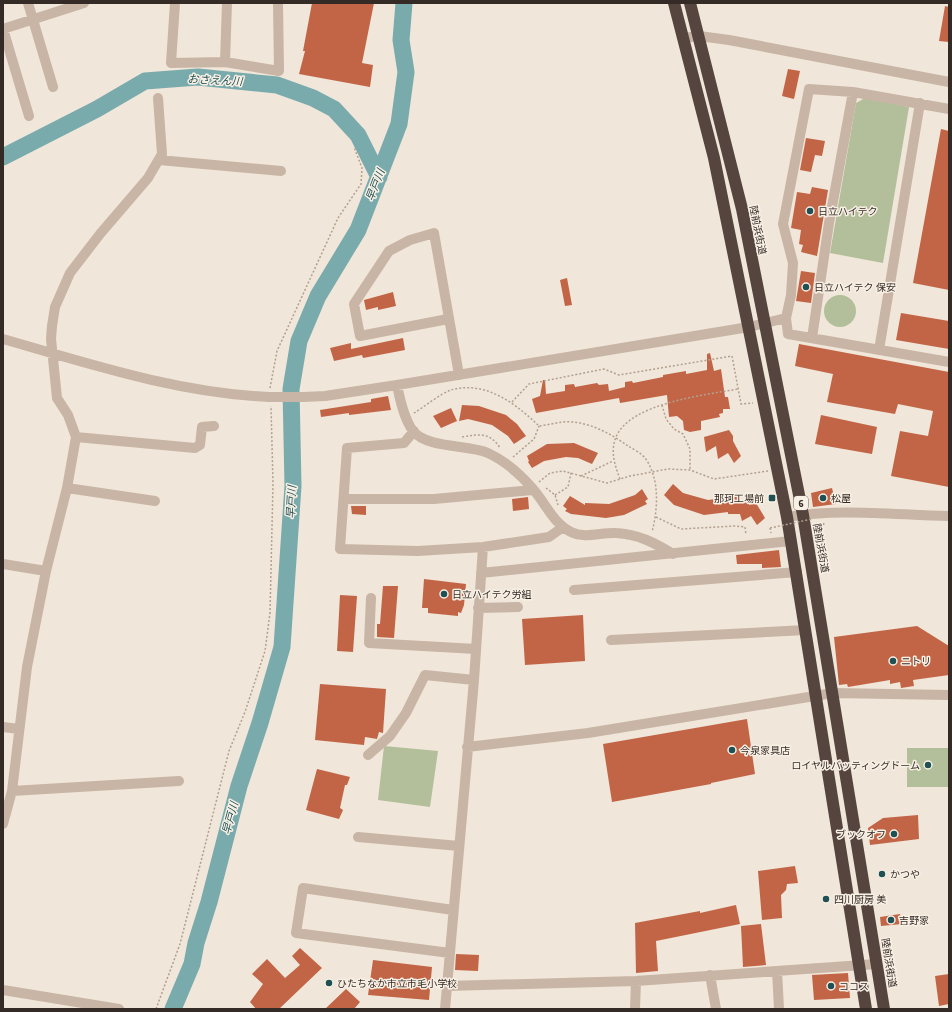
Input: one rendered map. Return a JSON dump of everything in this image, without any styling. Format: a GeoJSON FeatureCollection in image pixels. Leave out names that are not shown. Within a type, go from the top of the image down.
{"type":"FeatureCollection","features":[{"type":"Feature","properties":{"kind":"highway","name":"6"},"geometry":{"type":"LineString","coordinates":[[674,3],[714,158],[778,470],[797,572],[866,1009]]}},
{"type":"Feature","properties":{"kind":"highway","name":"陸前浜街道"},"geometry":{"type":"LineString","coordinates":[[690,3],[733,171],[764,324],[808,517],[884,1009]]}},
{"type":"Feature","properties":{"kind":"street"},"geometry":{"type":"LineString","coordinates":[[28,3],[53,87]]}},
{"type":"Feature","properties":{"kind":"street"},"geometry":{"type":"LineString","coordinates":[[29,116],[3,29],[84,3]]}},
{"type":"Feature","properties":{"kind":"street"},"geometry":{"type":"LineString","coordinates":[[175,3],[171,63],[226,62],[279,71],[278,3]]}},
{"type":"Feature","properties":{"kind":"street"},"geometry":{"type":"LineString","coordinates":[[226,62],[227,3]]}},
{"type":"Feature","properties":{"kind":"street"},"geometry":{"type":"LineString","coordinates":[[683,38],[699,36],[949,82]]}},
{"type":"Feature","properties":{"kind":"street"},"geometry":{"type":"LineString","coordinates":[[949,108],[853,92],[809,89],[783,224],[793,263],[791,295],[786,318],[788,334],[949,362]]}},
{"type":"Feature","properties":{"kind":"street"},"geometry":{"type":"LineString","coordinates":[[812,338],[829,223],[853,92]]}},
{"type":"Feature","properties":{"kind":"street"},"geometry":{"type":"LineString","coordinates":[[3,824],[12,791],[28,667],[46,571],[67,488],[76,437],[68,415],[57,398],[52,353],[52,326],[55,308],[70,273],[100,234],[148,178],[162,154],[158,98]]}},
{"type":"Feature","properties":{"kind":"street"},"geometry":{"type":"LineString","coordinates":[[879,350],[920,103]]}},
{"type":"Feature","properties":{"kind":"street"},"geometry":{"type":"LineString","coordinates":[[159,160],[281,171]]}},
{"type":"Feature","properties":{"kind":"street"},"geometry":{"type":"LineString","coordinates":[[448,319],[360,336],[354,304],[388,251],[410,240],[434,233],[459,375]]}},
{"type":"Feature","properties":{"kind":"street"},"geometry":{"type":"LineString","coordinates":[[3,339],[147,379],[192,389],[238,396],[303,397],[325,396],[459,375],[749,327],[786,318]]}},
{"type":"Feature","properties":{"kind":"street"},"geometry":{"type":"LineString","coordinates":[[397,385],[400,402],[414,431],[423,438],[437,443],[459,446],[487,453],[502,462],[533,490],[553,517],[563,527],[572,533],[590,536],[616,533],[634,536],[650,540],[673,554]]}},
{"type":"Feature","properties":{"kind":"street"},"geometry":{"type":"LineString","coordinates":[[76,437],[195,448],[200,445],[202,427],[214,426]]}},
{"type":"Feature","properties":{"kind":"street"},"geometry":{"type":"LineString","coordinates":[[414,431],[404,443],[347,448],[340,549],[418,551],[483,547],[549,538],[563,527]]}},
{"type":"Feature","properties":{"kind":"street"},"geometry":{"type":"LineString","coordinates":[[67,488],[155,501]]}},
{"type":"Feature","properties":{"kind":"street"},"geometry":{"type":"LineString","coordinates":[[344,499],[434,499],[533,490]]}},
{"type":"Feature","properties":{"kind":"street"},"geometry":{"type":"LineString","coordinates":[[787,518],[949,516]]}},
{"type":"Feature","properties":{"kind":"street"},"geometry":{"type":"LineString","coordinates":[[481,573],[791,541]]}},
{"type":"Feature","properties":{"kind":"street"},"geometry":{"type":"LineString","coordinates":[[445,1009],[474,680],[483,547]]}},
{"type":"Feature","properties":{"kind":"street"},"geometry":{"type":"LineString","coordinates":[[3,564],[46,571]]}},
{"type":"Feature","properties":{"kind":"street"},"geometry":{"type":"LineString","coordinates":[[574,590],[797,572]]}},
{"type":"Feature","properties":{"kind":"street"},"geometry":{"type":"LineString","coordinates":[[371,598],[369,643],[476,649]]}},
{"type":"Feature","properties":{"kind":"street"},"geometry":{"type":"LineString","coordinates":[[478,608],[518,607]]}},
{"type":"Feature","properties":{"kind":"street"},"geometry":{"type":"LineString","coordinates":[[611,640],[806,630]]}},
{"type":"Feature","properties":{"kind":"street"},"geometry":{"type":"LineString","coordinates":[[368,755],[390,736],[406,713],[425,676],[474,680]]}},
{"type":"Feature","properties":{"kind":"street"},"geometry":{"type":"LineString","coordinates":[[467,747],[588,733],[834,693],[949,695]]}},
{"type":"Feature","properties":{"kind":"street"},"geometry":{"type":"LineString","coordinates":[[3,726],[19,729]]}},
{"type":"Feature","properties":{"kind":"street"},"geometry":{"type":"LineString","coordinates":[[12,791],[180,781]]}},
{"type":"Feature","properties":{"kind":"street"},"geometry":{"type":"LineString","coordinates":[[358,837],[459,846]]}},
{"type":"Feature","properties":{"kind":"street"},"geometry":{"type":"LineString","coordinates":[[450,953],[296,933],[303,888],[453,910]]}},
{"type":"Feature","properties":{"kind":"street"},"geometry":{"type":"LineString","coordinates":[[447,986],[636,981],[877,964]]}},
{"type":"Feature","properties":{"kind":"street"},"geometry":{"type":"LineString","coordinates":[[777,971],[780,1009]]}},
{"type":"Feature","properties":{"kind":"street"},"geometry":{"type":"LineString","coordinates":[[710,975],[716,1009]]}},
{"type":"Feature","properties":{"kind":"street"},"geometry":{"type":"LineString","coordinates":[[636,981],[636,1009]]}},
{"type":"Feature","properties":{"kind":"street"},"geometry":{"type":"LineString","coordinates":[[3,990],[119,1009]]}},
{"type":"Feature","properties":{"kind":"path"},"geometry":{"type":"LineString","coordinates":[[156,1009],[180,944],[229,751],[245,712],[265,651],[270,613],[273,484],[270,385],[277,351],[338,218],[362,184],[362,168],[354,147]]}},
{"type":"Feature","properties":{"kind":"path"},"geometry":{"type":"LineString","coordinates":[[512,402],[529,384],[604,369],[619,375],[732,356],[741,404],[764,402]]}},
{"type":"Feature","properties":{"kind":"path"},"geometry":{"type":"LineString","coordinates":[[407,417],[451,390],[472,388],[502,396],[512,402],[539,426]]}},
{"type":"Feature","properties":{"kind":"path"},"geometry":{"type":"LineString","coordinates":[[620,479],[613,461],[615,438],[625,424],[646,410],[662,405],[738,389]]}},
{"type":"Feature","properties":{"kind":"path"},"geometry":{"type":"LineString","coordinates":[[662,405],[666,419],[674,429],[683,434],[690,449],[690,470]]}},
{"type":"Feature","properties":{"kind":"path"},"geometry":{"type":"LineString","coordinates":[[539,426],[564,422],[592,426],[615,438],[645,457],[653,471],[657,497],[656,517],[652,533],[646,531]]}},
{"type":"Feature","properties":{"kind":"path"},"geometry":{"type":"LineString","coordinates":[[513,457],[534,440],[539,426]]}},
{"type":"Feature","properties":{"kind":"path"},"geometry":{"type":"LineString","coordinates":[[581,476],[613,461]]}},
{"type":"Feature","properties":{"kind":"path"},"geometry":{"type":"LineString","coordinates":[[533,490],[550,473],[563,471],[607,483],[653,471],[668,469],[690,470],[714,480],[778,470]]}},
{"type":"Feature","properties":{"kind":"path"},"geometry":{"type":"LineString","coordinates":[[555,495],[568,487],[571,473]]}},
{"type":"Feature","properties":{"kind":"path"},"geometry":{"type":"LineString","coordinates":[[544,487],[555,495],[559,508]]}},
{"type":"Feature","properties":{"kind":"path"},"geometry":{"type":"LineString","coordinates":[[656,517],[681,529],[735,526],[745,527],[746,537]]}},
{"type":"Feature","properties":{"kind":"path"},"geometry":{"type":"LineString","coordinates":[[770,528],[808,517]]}},
{"type":"Feature","properties":{"kind":"path"},"geometry":{"type":"LineString","coordinates":[[767,535],[774,534],[776,543]]}},
{"type":"Feature","properties":{"kind":"green space"},"geometry":{"type":"Polygon","coordinates":[[[865,98],[909,107],[883,263],[830,253],[856,103],[865,98]]]}},
{"type":"Feature","properties":{"kind":"green space"},"geometry":{"type":"Polygon","coordinates":[[[840,295],[846,296],[853,302],[856,311],[855,317],[849,324],[840,327],[834,326],[827,320],[824,311],[825,305],[831,298],[840,295]]]}},
{"type":"Feature","properties":{"kind":"green space"},"geometry":{"type":"Polygon","coordinates":[[[384,746],[438,751],[430,807],[378,800],[384,746]]]}},
{"type":"Feature","properties":{"kind":"green space","name":"ロイヤルバッティングドーム"},"geometry":{"type":"Polygon","coordinates":[[[907,748],[949,748],[949,787],[907,787],[907,748]]]}},
{"type":"Feature","properties":{"kind":"building"},"geometry":{"type":"Polygon","coordinates":[[[312,3],[374,3],[362,63],[373,65],[370,87],[299,74],[305,51],[303,51],[312,3]]]}},
{"type":"Feature","properties":{"kind":"building"},"geometry":{"type":"Polygon","coordinates":[[[945,6],[949,7],[949,42],[939,41],[945,6]]]}},
{"type":"Feature","properties":{"kind":"building"},"geometry":{"type":"Polygon","coordinates":[[[788,69],[800,71],[794,99],[782,96],[788,69]]]}},
{"type":"Feature","properties":{"kind":"building"},"geometry":{"type":"Polygon","coordinates":[[[941,129],[949,131],[949,290],[913,283],[941,129]]]}},
{"type":"Feature","properties":{"kind":"building"},"geometry":{"type":"Polygon","coordinates":[[[806,138],[825,141],[822,156],[815,155],[811,172],[800,170],[806,138]]]}},
{"type":"Feature","properties":{"kind":"building","name":"日立ハイテク"},"geometry":{"type":"Polygon","coordinates":[[[812,187],[828,190],[817,256],[801,252],[803,245],[799,244],[801,230],[791,228],[797,192],[810,194],[812,187]]]}},
{"type":"Feature","properties":{"kind":"building","name":"日立ハイテク 保安"},"geometry":{"type":"Polygon","coordinates":[[[801,271],[815,273],[811,303],[796,301],[801,271]]]}},
{"type":"Feature","properties":{"kind":"building"},"geometry":{"type":"Polygon","coordinates":[[[567,278],[572,305],[565,306],[560,280],[567,278]]]}},
{"type":"Feature","properties":{"kind":"building"},"geometry":{"type":"Polygon","coordinates":[[[393,292],[396,306],[378,310],[378,307],[366,310],[364,300],[393,292]]]}},
{"type":"Feature","properties":{"kind":"building"},"geometry":{"type":"Polygon","coordinates":[[[901,313],[949,321],[949,349],[896,340],[901,313]]]}},
{"type":"Feature","properties":{"kind":"building"},"geometry":{"type":"Polygon","coordinates":[[[403,338],[405,350],[363,358],[362,355],[334,361],[330,348],[351,343],[351,349],[403,338]]]}},
{"type":"Feature","properties":{"kind":"building"},"geometry":{"type":"Polygon","coordinates":[[[799,344],[949,372],[949,487],[891,476],[900,431],[928,436],[933,411],[898,404],[895,414],[827,402],[833,374],[795,366],[799,344]]]}},
{"type":"Feature","properties":{"kind":"building"},"geometry":{"type":"Polygon","coordinates":[[[710,353],[714,371],[721,369],[725,397],[728,397],[730,409],[723,409],[723,413],[719,414],[720,417],[701,421],[701,430],[690,432],[684,430],[683,421],[677,416],[669,417],[667,395],[620,403],[619,398],[536,413],[532,399],[540,396],[543,380],[545,380],[546,394],[565,391],[565,385],[574,384],[575,387],[597,383],[599,385],[608,384],[609,391],[625,387],[625,382],[632,381],[633,383],[663,377],[663,375],[686,371],[686,374],[707,370],[707,354],[710,353]]]}},
{"type":"Feature","properties":{"kind":"building"},"geometry":{"type":"Polygon","coordinates":[[[388,396],[391,410],[321,417],[320,410],[371,402],[371,399],[388,396]]]}},
{"type":"Feature","properties":{"kind":"building"},"geometry":{"type":"Polygon","coordinates":[[[462,405],[479,406],[506,415],[517,424],[526,436],[514,444],[508,436],[492,425],[468,419],[459,421],[462,405]]]}},
{"type":"Feature","properties":{"kind":"building"},"geometry":{"type":"Polygon","coordinates":[[[451,408],[457,421],[441,428],[433,416],[451,408]]]}},
{"type":"Feature","properties":{"kind":"building"},"geometry":{"type":"Polygon","coordinates":[[[821,415],[877,427],[872,454],[815,444],[821,415]]]}},
{"type":"Feature","properties":{"kind":"building"},"geometry":{"type":"Polygon","coordinates":[[[729,430],[741,456],[734,463],[728,453],[718,459],[716,446],[706,452],[704,437],[729,430]]]}},
{"type":"Feature","properties":{"kind":"building"},"geometry":{"type":"Polygon","coordinates":[[[574,443],[598,453],[592,464],[578,458],[566,457],[544,461],[532,468],[528,462],[527,456],[547,444],[574,443]]]}},
{"type":"Feature","properties":{"kind":"building"},"geometry":{"type":"Polygon","coordinates":[[[673,484],[683,493],[708,500],[738,496],[741,501],[755,496],[758,500],[756,503],[765,518],[757,525],[751,516],[742,521],[740,514],[728,514],[728,512],[704,515],[674,505],[664,495],[673,484]]]}},
{"type":"Feature","properties":{"kind":"building","name":"松屋"},"geometry":{"type":"Polygon","coordinates":[[[832,488],[836,504],[813,507],[811,493],[832,488]]]}},
{"type":"Feature","properties":{"kind":"building"},"geometry":{"type":"Polygon","coordinates":[[[642,489],[648,499],[645,501],[647,504],[624,515],[606,518],[571,514],[565,511],[567,509],[563,506],[570,496],[585,505],[585,503],[609,504],[635,495],[642,489]]]}},
{"type":"Feature","properties":{"kind":"building"},"geometry":{"type":"Polygon","coordinates":[[[528,497],[529,509],[513,511],[512,499],[528,497]]]}},
{"type":"Feature","properties":{"kind":"building"},"geometry":{"type":"Polygon","coordinates":[[[351,506],[366,506],[366,515],[352,514],[351,506]]]}},
{"type":"Feature","properties":{"kind":"building"},"geometry":{"type":"Polygon","coordinates":[[[779,550],[781,567],[762,568],[762,564],[737,564],[736,555],[779,550]]]}},
{"type":"Feature","properties":{"kind":"building","name":"日立ハイテク労組"},"geometry":{"type":"Polygon","coordinates":[[[424,579],[466,584],[464,605],[461,613],[458,612],[458,616],[428,613],[428,608],[422,608],[424,579]]]}},
{"type":"Feature","properties":{"kind":"building"},"geometry":{"type":"Polygon","coordinates":[[[383,586],[398,586],[394,638],[377,637],[377,624],[380,624],[383,586]]]}},
{"type":"Feature","properties":{"kind":"building"},"geometry":{"type":"Polygon","coordinates":[[[340,595],[357,596],[353,652],[337,651],[340,595]]]}},
{"type":"Feature","properties":{"kind":"building"},"geometry":{"type":"Polygon","coordinates":[[[583,615],[585,661],[525,665],[522,619],[583,615]]]}},
{"type":"Feature","properties":{"kind":"building","name":"ニトリ"},"geometry":{"type":"Polygon","coordinates":[[[917,626],[949,646],[949,675],[913,680],[914,686],[901,688],[900,682],[890,684],[890,680],[848,687],[847,684],[839,685],[834,637],[917,626]]]}},
{"type":"Feature","properties":{"kind":"building"},"geometry":{"type":"Polygon","coordinates":[[[320,684],[386,689],[383,733],[379,732],[377,739],[365,737],[364,745],[315,740],[320,684]]]}},
{"type":"Feature","properties":{"kind":"building"},"geometry":{"type":"Polygon","coordinates":[[[747,719],[755,774],[711,784],[612,802],[603,744],[747,719]]]}},
{"type":"Feature","properties":{"kind":"building"},"geometry":{"type":"Polygon","coordinates":[[[317,769],[350,777],[347,785],[345,785],[340,808],[343,810],[339,819],[306,810],[317,769]]]}},
{"type":"Feature","properties":{"kind":"building","name":"ブックオフ"},"geometry":{"type":"Polygon","coordinates":[[[918,815],[919,839],[870,845],[868,828],[883,818],[918,815]]]}},
{"type":"Feature","properties":{"kind":"building"},"geometry":{"type":"Polygon","coordinates":[[[795,866],[798,883],[787,884],[786,890],[781,895],[782,918],[762,920],[758,871],[795,866]]]}},
{"type":"Feature","properties":{"kind":"building"},"geometry":{"type":"Polygon","coordinates":[[[736,905],[740,924],[656,941],[658,971],[636,973],[635,923],[700,911],[700,913],[736,905]]]}},
{"type":"Feature","properties":{"kind":"building","name":"吉野家"},"geometry":{"type":"Polygon","coordinates":[[[900,914],[902,924],[881,926],[880,917],[900,914]]]}},
{"type":"Feature","properties":{"kind":"building"},"geometry":{"type":"Polygon","coordinates":[[[761,924],[766,965],[743,967],[741,926],[761,924]]]}},
{"type":"Feature","properties":{"kind":"building"},"geometry":{"type":"Polygon","coordinates":[[[300,948],[322,968],[279,1009],[256,1009],[250,1002],[263,984],[252,974],[267,959],[285,978],[300,965],[292,956],[300,948]]]}},
{"type":"Feature","properties":{"kind":"building"},"geometry":{"type":"Polygon","coordinates":[[[456,954],[479,955],[478,971],[455,970],[456,954]]]}},
{"type":"Feature","properties":{"kind":"building"},"geometry":{"type":"Polygon","coordinates":[[[373,960],[432,967],[429,1000],[368,995],[373,960]]]}},
{"type":"Feature","properties":{"kind":"building","name":"ココス"},"geometry":{"type":"Polygon","coordinates":[[[848,973],[850,998],[814,1000],[812,975],[848,973]]]}},
{"type":"Feature","properties":{"kind":"building"},"geometry":{"type":"Polygon","coordinates":[[[949,974],[949,1004],[939,1006],[935,976],[949,974]]]}},
{"type":"Feature","properties":{"kind":"building"},"geometry":{"type":"Polygon","coordinates":[[[346,989],[360,1002],[354,1009],[325,1009],[346,989]]]}},
{"type":"Feature","properties":{"kind":"waterway","name":"早戸川"},"geometry":{"type":"LineString","coordinates":[[173,1009],[192,964],[196,943],[209,902],[239,786],[260,723],[282,647],[293,486],[291,389],[299,341],[318,296],[358,230],[399,124],[406,72],[401,40],[404,3]]}},
{"type":"Feature","properties":{"kind":"waterway","name":"おさえん川"},"geometry":{"type":"LineString","coordinates":[[3,157],[97,109],[145,81],[198,77],[277,85],[313,98],[334,109],[358,135],[379,177]]}},
{"type":"Feature","properties":{"kind":"place","name":"日立ハイテク"},"geometry":{"type":"Point","coordinates":[810,211]}},
{"type":"Feature","properties":{"kind":"place","name":"日立ハイテク 保安"},"geometry":{"type":"Point","coordinates":[806,287]}},
{"type":"Feature","properties":{"kind":"place","name":"那珂工場前"},"geometry":{"type":"Point","coordinates":[772,498]}},
{"type":"Feature","properties":{"kind":"place","name":"松屋"},"geometry":{"type":"Point","coordinates":[823,498]}},
{"type":"Feature","properties":{"kind":"place","name":"日立ハイテク労組"},"geometry":{"type":"Point","coordinates":[444,594]}},
{"type":"Feature","properties":{"kind":"place","name":"ニトリ"},"geometry":{"type":"Point","coordinates":[893,661]}},
{"type":"Feature","properties":{"kind":"place","name":"今泉家具店"},"geometry":{"type":"Point","coordinates":[732,750]}},
{"type":"Feature","properties":{"kind":"place","name":"ロイヤルバッティングドーム"},"geometry":{"type":"Point","coordinates":[928,765]}},
{"type":"Feature","properties":{"kind":"place","name":"ブックオフ"},"geometry":{"type":"Point","coordinates":[894,834]}},
{"type":"Feature","properties":{"kind":"place","name":"かつや"},"geometry":{"type":"Point","coordinates":[882,874]}},
{"type":"Feature","properties":{"kind":"place","name":"四川厨房 美"},"geometry":{"type":"Point","coordinates":[826,899]}},
{"type":"Feature","properties":{"kind":"place","name":"吉野家"},"geometry":{"type":"Point","coordinates":[891,920]}},
{"type":"Feature","properties":{"kind":"place","name":"ひたちなか市立市毛小学校"},"geometry":{"type":"Point","coordinates":[329,983]}},
{"type":"Feature","properties":{"kind":"place","name":"ココス"},"geometry":{"type":"Point","coordinates":[831,986]}}]}
